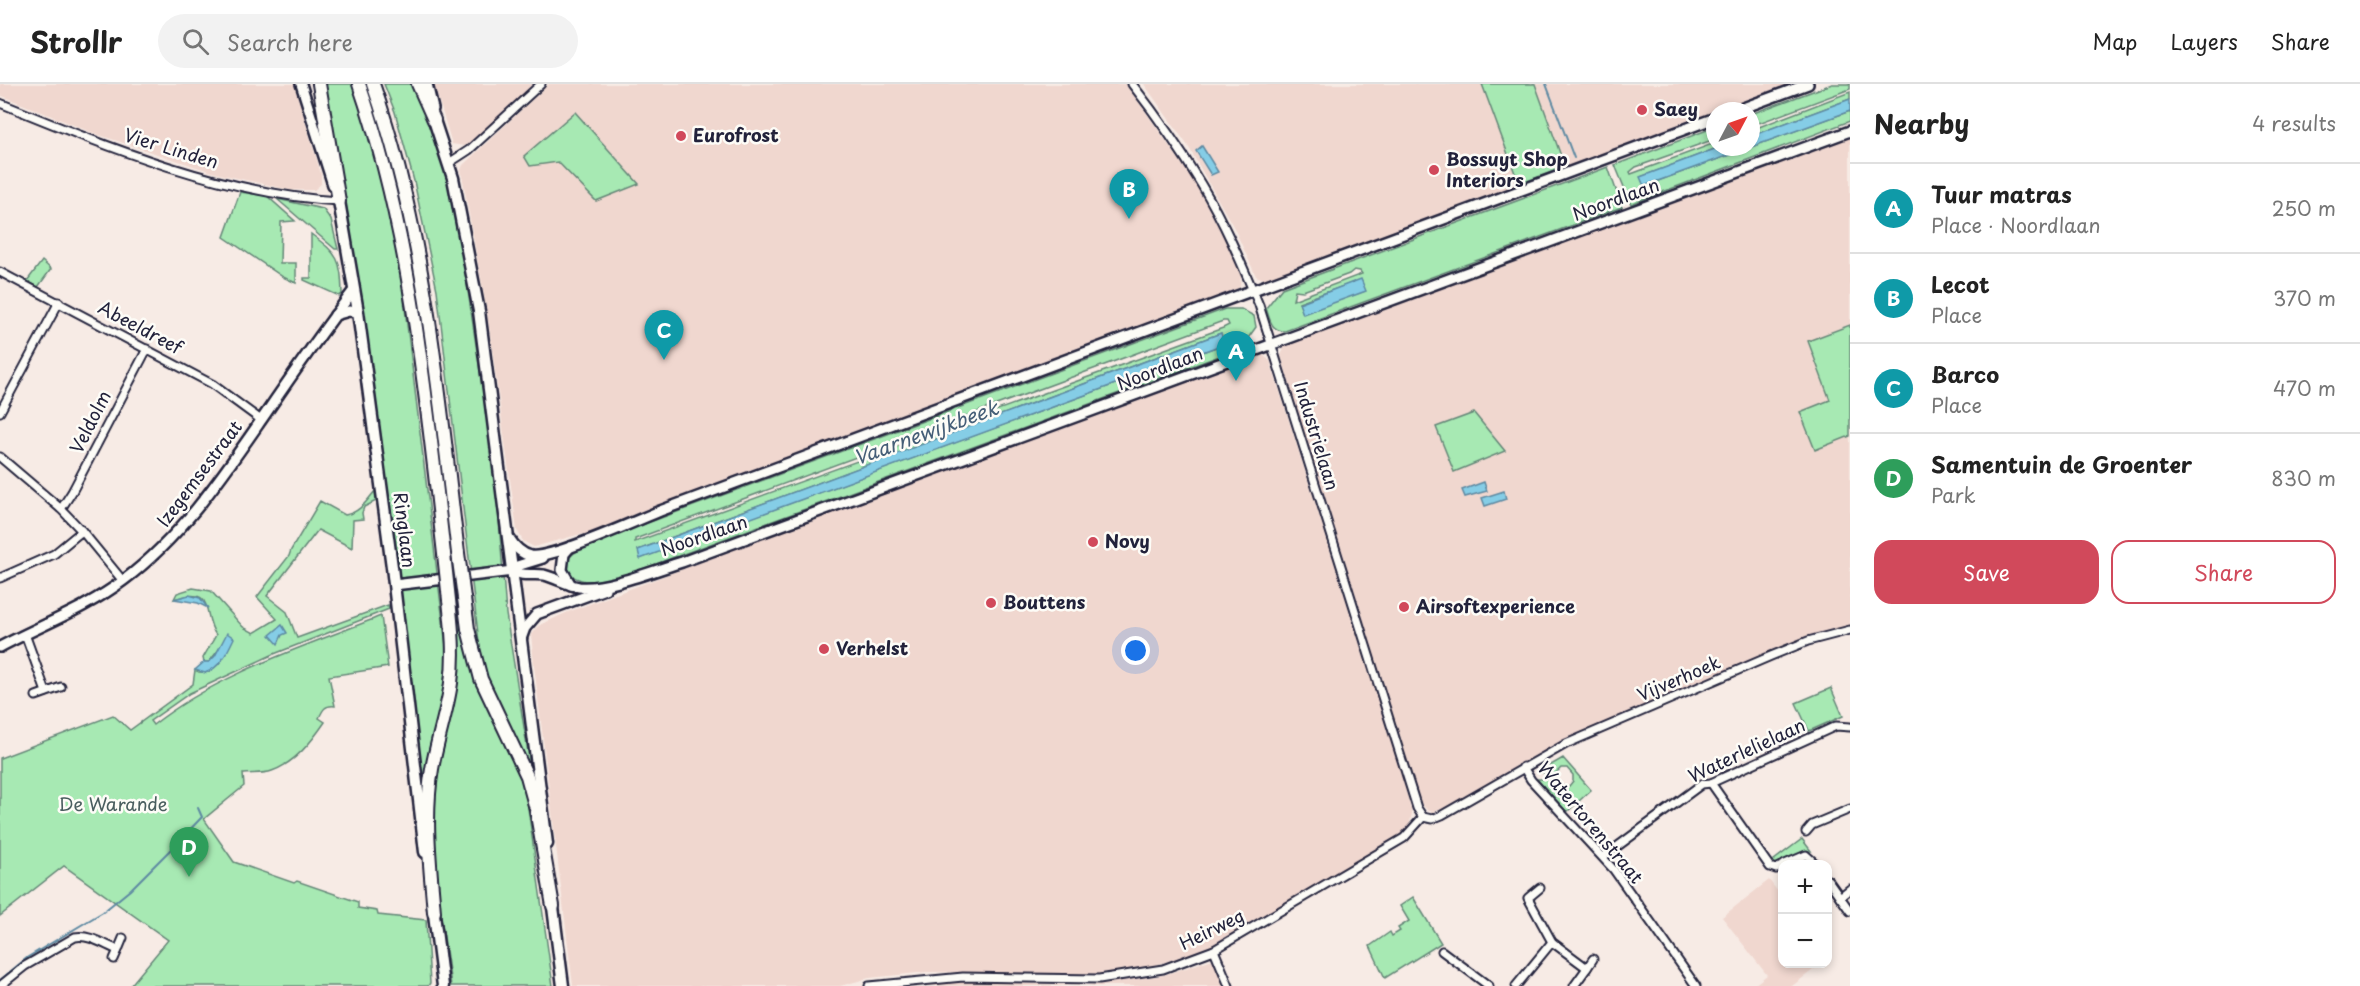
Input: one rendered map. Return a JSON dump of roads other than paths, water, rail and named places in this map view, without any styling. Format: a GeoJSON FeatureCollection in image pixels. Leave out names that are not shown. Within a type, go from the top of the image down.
{"type":"FeatureCollection","features":[{"type":"Feature","properties":{"kind":"highway"},"geometry":{"type":"LineString","coordinates":[[319,84],[339,201]]}},
{"type":"Feature","properties":{"kind":"highway"},"geometry":{"type":"LineString","coordinates":[[359,84],[387,180],[406,271],[427,411],[453,630],[451,681],[432,769],[429,797],[428,829],[434,912]]}},
{"type":"Feature","properties":{"kind":"highway"},"geometry":{"type":"LineString","coordinates":[[373,84],[392,144],[419,266],[436,367],[470,639],[481,678],[527,776],[536,809],[553,906]]}},
{"type":"Feature","properties":{"kind":"highway"},"geometry":{"type":"LineString","coordinates":[[418,84],[434,120]]}},
{"type":"Feature","properties":{"kind":"main road"},"geometry":{"type":"LineString","coordinates":[[434,120],[449,163],[480,311],[545,824],[563,986]]}},
{"type":"Feature","properties":{"kind":"main road","name":"Ringlaan"},"geometry":{"type":"LineString","coordinates":[[339,201],[358,312],[394,585],[442,986]]}},
{"type":"Feature","properties":{"kind":"street","name":"Ringlaan"},"geometry":{"type":"LineString","coordinates":[[301,84],[327,171],[339,201]]}},
{"type":"Feature","properties":{"kind":"street"},"geometry":{"type":"LineString","coordinates":[[427,84],[434,120]]}},
{"type":"Feature","properties":{"kind":"street"},"geometry":{"type":"LineString","coordinates":[[449,163],[469,150],[541,84]]}},
{"type":"Feature","properties":{"kind":"street","name":"Industrielaan"},"geometry":{"type":"LineString","coordinates":[[1132,84],[1181,151],[1203,186],[1253,290],[1417,808],[1424,818]]}},
{"type":"Feature","properties":{"kind":"street"},"geometry":{"type":"LineString","coordinates":[[1759,102],[1808,84]]}},
{"type":"Feature","properties":{"kind":"street","name":"Vier Linden"},"geometry":{"type":"LineString","coordinates":[[0,103],[90,140],[211,179],[301,197],[339,201]]}},
{"type":"Feature","properties":{"kind":"street","name":"Noordlaan"},"geometry":{"type":"LineString","coordinates":[[509,538],[524,554],[533,556],[549,554],[570,547],[660,511],[1706,121]]}},
{"type":"Feature","properties":{"kind":"street","name":"Noordlaan"},"geometry":{"type":"LineString","coordinates":[[521,639],[525,628],[537,614],[615,583],[682,562],[1850,131]]}},
{"type":"Feature","properties":{"kind":"street","name":"Abeeldreef"},"geometry":{"type":"LineString","coordinates":[[0,272],[212,384],[261,420]]}},
{"type":"Feature","properties":{"kind":"street","name":"Izegemsestraat"},"geometry":{"type":"LineString","coordinates":[[0,647],[80,608],[123,581],[154,555],[190,519],[354,290]]}},
{"type":"Feature","properties":{"kind":"street"},"geometry":{"type":"LineString","coordinates":[[0,412],[59,303]]}},
{"type":"Feature","properties":{"kind":"street"},"geometry":{"type":"LineString","coordinates":[[335,315],[349,311],[358,312]]}},
{"type":"Feature","properties":{"kind":"street","name":"Veldolm"},"geometry":{"type":"LineString","coordinates":[[61,509],[147,349]]}},
{"type":"Feature","properties":{"kind":"street"},"geometry":{"type":"LineString","coordinates":[[0,457],[61,509],[123,581]]}},
{"type":"Feature","properties":{"kind":"street"},"geometry":{"type":"LineString","coordinates":[[0,578],[54,554],[82,531]]}},
{"type":"Feature","properties":{"kind":"street"},"geometry":{"type":"LineString","coordinates":[[570,547],[564,554],[562,570],[571,585]]}},
{"type":"Feature","properties":{"kind":"street","name":"Noordlaan"},"geometry":{"type":"LineString","coordinates":[[513,571],[517,566],[538,561],[549,554]]}},
{"type":"Feature","properties":{"kind":"street","name":"Noordlaan"},"geometry":{"type":"LineString","coordinates":[[394,585],[513,571],[518,574],[544,575],[571,585],[587,587],[615,583]]}},
{"type":"Feature","properties":{"kind":"street","name":"Vijverhoek"},"geometry":{"type":"LineString","coordinates":[[1523,767],[1566,744],[1761,660],[1808,641],[1850,630]]}},
{"type":"Feature","properties":{"kind":"street"},"geometry":{"type":"LineString","coordinates":[[25,634],[46,693]]}},
{"type":"Feature","properties":{"kind":"street"},"geometry":{"type":"LineString","coordinates":[[36,696],[61,687]]}},
{"type":"Feature","properties":{"kind":"street","name":"Waterlelielaan"},"geometry":{"type":"LineString","coordinates":[[1603,857],[1702,784],[1711,783],[1836,726],[1850,727]]}},
{"type":"Feature","properties":{"kind":"street","name":"Heirweg"},"geometry":{"type":"LineString","coordinates":[[869,986],[963,977],[1099,979],[1163,969],[1215,950],[1404,838],[1424,818],[1432,819],[1442,815],[1523,767]]}},
{"type":"Feature","properties":{"kind":"street","name":"Watertorenstraat"},"geometry":{"type":"LineString","coordinates":[[1523,767],[1531,780],[1603,857],[1696,986]]}},
{"type":"Feature","properties":{"kind":"street"},"geometry":{"type":"LineString","coordinates":[[1711,783],[1770,867],[1778,868]]}},
{"type":"Feature","properties":{"kind":"street"},"geometry":{"type":"LineString","coordinates":[[1806,832],[1812,825],[1850,809]]}},
{"type":"Feature","properties":{"kind":"street"},"geometry":{"type":"LineString","coordinates":[[1795,860],[1806,855],[1812,860]]}},
{"type":"Feature","properties":{"kind":"street"},"geometry":{"type":"LineString","coordinates":[[1832,887],[1850,911]]}},
{"type":"Feature","properties":{"kind":"street"},"geometry":{"type":"LineString","coordinates":[[1540,888],[1528,898],[1552,942],[1587,968]]}},
{"type":"Feature","properties":{"kind":"street"},"geometry":{"type":"LineString","coordinates":[[1840,897],[1850,889]]}},
{"type":"Feature","properties":{"kind":"street"},"geometry":{"type":"LineString","coordinates":[[0,986],[26,966],[75,937],[89,938],[118,950]]}},
{"type":"Feature","properties":{"kind":"street"},"geometry":{"type":"LineString","coordinates":[[114,959],[123,938]]}},
{"type":"Feature","properties":{"kind":"street"},"geometry":{"type":"LineString","coordinates":[[1516,986],[1552,942]]}},
{"type":"Feature","properties":{"kind":"street"},"geometry":{"type":"LineString","coordinates":[[1215,950],[1229,986]]}},
{"type":"Feature","properties":{"kind":"street"},"geometry":{"type":"LineString","coordinates":[[1442,951],[1489,986]]}},
{"type":"Feature","properties":{"kind":"street"},"geometry":{"type":"LineString","coordinates":[[1575,986],[1593,959]]}},
{"type":"Feature","properties":{"kind":"water"},"geometry":{"type":"Polygon","coordinates":[[[1850,99],[1850,111],[1760,144],[1760,133],[1850,99]]]}},
{"type":"Feature","properties":{"kind":"water"},"geometry":{"type":"Polygon","coordinates":[[[1202,146],[1218,172],[1211,175],[1196,151],[1202,146]]]}},
{"type":"Feature","properties":{"kind":"water"},"geometry":{"type":"Polygon","coordinates":[[[1706,152],[1706,156],[1726,156],[1644,186],[1640,177],[1706,152]]]}},
{"type":"Feature","properties":{"kind":"water"},"geometry":{"type":"Polygon","coordinates":[[[1361,279],[1366,291],[1303,314],[1299,303],[1361,279]]]}},
{"type":"Feature","properties":{"kind":"water"},"geometry":{"type":"Polygon","coordinates":[[[1221,333],[1224,344],[640,559],[638,550],[1221,333]]]}},
{"type":"Feature","properties":{"kind":"water"},"geometry":{"type":"Polygon","coordinates":[[[1484,482],[1487,491],[1465,497],[1462,490],[1484,482]]]}},
{"type":"Feature","properties":{"kind":"water"},"geometry":{"type":"Polygon","coordinates":[[[1504,491],[1506,499],[1485,506],[1482,498],[1504,491]]]}},
{"type":"Feature","properties":{"kind":"water"},"geometry":{"type":"Polygon","coordinates":[[[189,595],[200,598],[208,608],[198,603],[174,599],[189,595]]]}},
{"type":"Feature","properties":{"kind":"water"},"geometry":{"type":"Polygon","coordinates":[[[282,625],[287,633],[282,635],[278,644],[270,635],[282,625]]]}},
{"type":"Feature","properties":{"kind":"water"},"geometry":{"type":"Polygon","coordinates":[[[227,633],[234,638],[219,664],[205,673],[195,670],[215,656],[227,633]]]}},
{"type":"Feature","properties":{"kind":"waterway","name":"Vaarnewijkbeek"},"geometry":{"type":"LineString","coordinates":[[1546,84],[1574,158]]}},
{"type":"Feature","properties":{"kind":"waterway"},"geometry":{"type":"LineString","coordinates":[[176,844],[202,817],[198,808]]}},
{"type":"Feature","properties":{"kind":"waterway"},"geometry":{"type":"LineString","coordinates":[[0,980],[28,957],[103,912],[130,890],[172,848]]}},
{"type":"Feature","properties":{"kind":"place","name":"Saey"},"geometry":{"type":"Point","coordinates":[1642,110]}},
{"type":"Feature","properties":{"kind":"place","name":"Eurofrost"},"geometry":{"type":"Point","coordinates":[681,136]}},
{"type":"Feature","properties":{"kind":"place","name":"Bossuyt Shop Interiors"},"geometry":{"type":"Point","coordinates":[1434,170]}},
{"type":"Feature","properties":{"kind":"place","name":"Lecot"},"geometry":{"type":"Point","coordinates":[1129,219]}},
{"type":"Feature","properties":{"kind":"place","name":"Barco"},"geometry":{"type":"Point","coordinates":[664,360]}},
{"type":"Feature","properties":{"kind":"place","name":"Tuur matras"},"geometry":{"type":"Point","coordinates":[1236,381]}},
{"type":"Feature","properties":{"kind":"place","name":"Novy"},"geometry":{"type":"Point","coordinates":[1093,542]}},
{"type":"Feature","properties":{"kind":"place","name":"Bouttens"},"geometry":{"type":"Point","coordinates":[991,603]}},
{"type":"Feature","properties":{"kind":"place","name":"Airsoftexperience"},"geometry":{"type":"Point","coordinates":[1404,607]}},
{"type":"Feature","properties":{"kind":"place","name":"Verhelst"},"geometry":{"type":"Point","coordinates":[824,649]}},
{"type":"Feature","properties":{"kind":"place","name":"Samentuin de Groenter"},"geometry":{"type":"Point","coordinates":[189,877]}},
{"type":"Feature","properties":{"kind":"park label","name":"De Warande"},"geometry":{"type":"Point","coordinates":[113,805]}}]}
